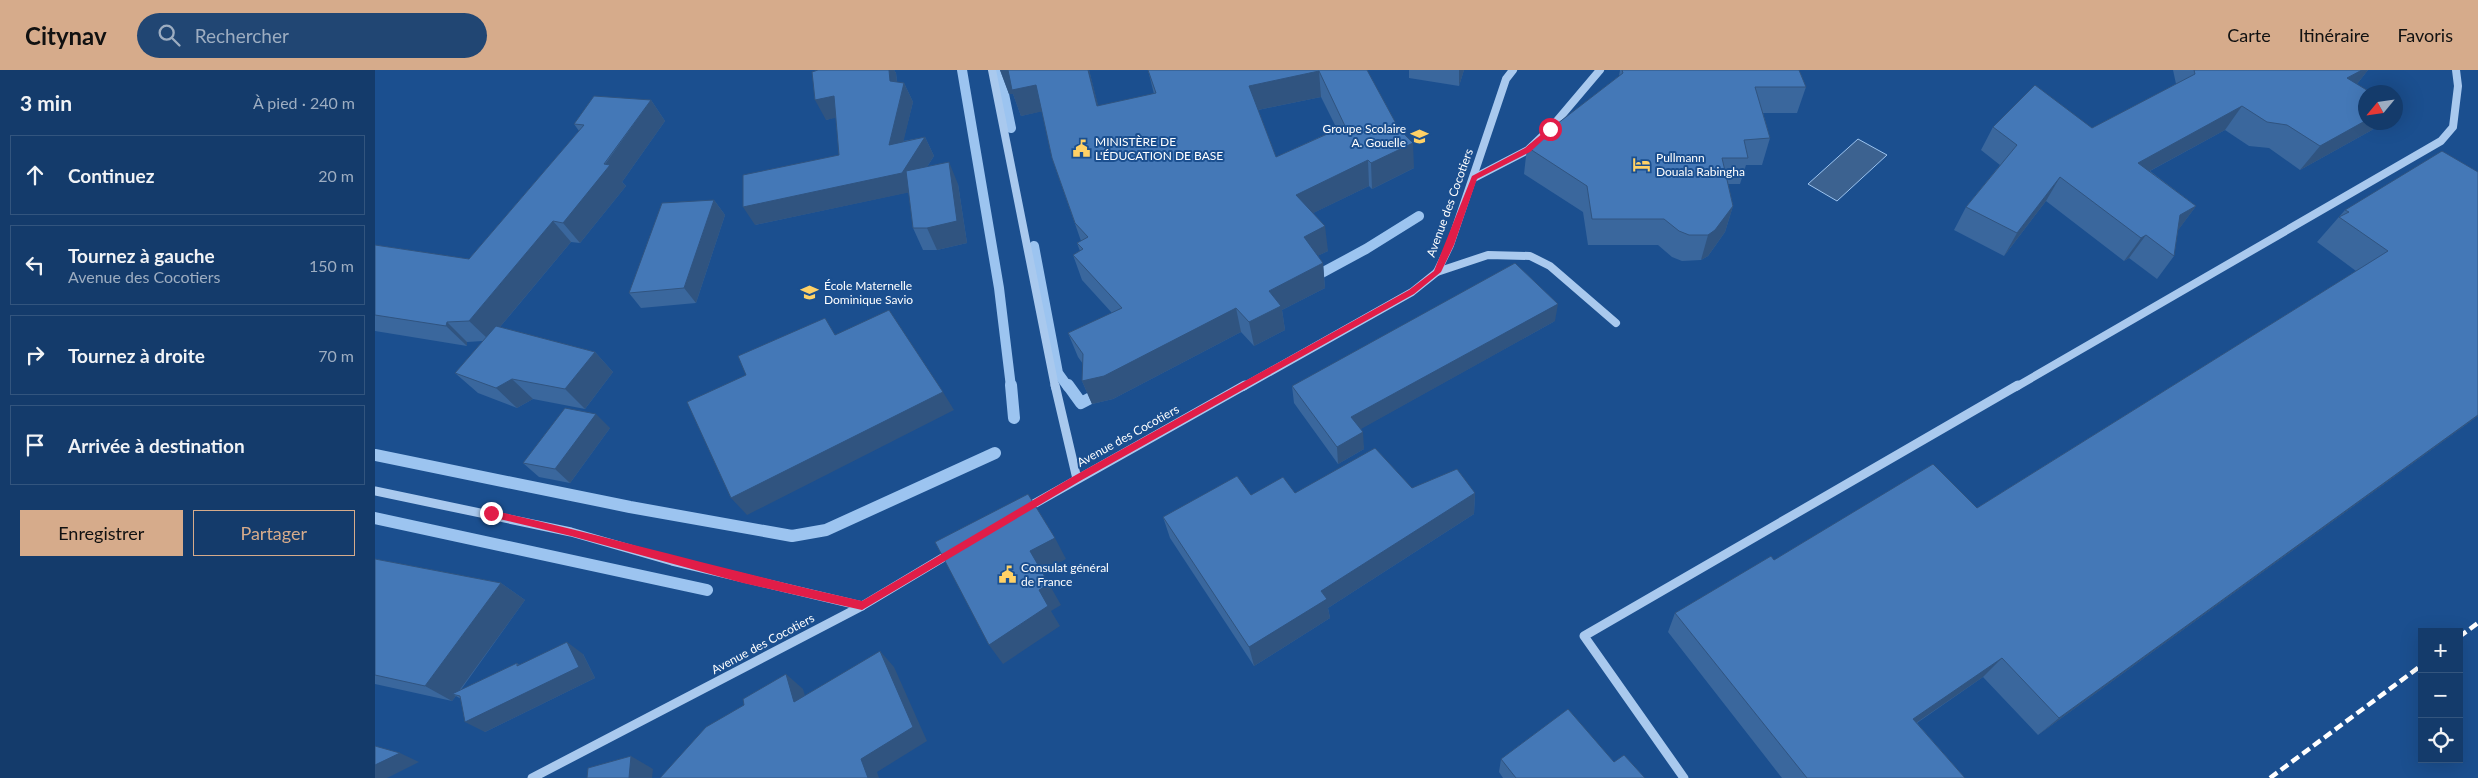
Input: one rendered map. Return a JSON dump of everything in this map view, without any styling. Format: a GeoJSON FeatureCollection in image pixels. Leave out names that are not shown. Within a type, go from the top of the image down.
{"type":"FeatureCollection","features":[{"type":"Feature","properties":{"kind":"street"},"geometry":{"type":"LineString","coordinates":[[992,70],[1054,381],[1077,478]]}},
{"type":"Feature","properties":{"kind":"street","name":"Avenue des Cocotiers"},"geometry":{"type":"LineString","coordinates":[[1017,514],[1077,478],[1412,292],[1437,272],[1450,245],[1474,178],[1505,79],[1513,70]]}},
{"type":"Feature","properties":{"kind":"street"},"geometry":{"type":"LineString","coordinates":[[1474,178],[1528,150],[1550,129],[1600,70]]}},
{"type":"Feature","properties":{"kind":"street"},"geometry":{"type":"LineString","coordinates":[[1684,778],[1584,636],[2441,141],[2453,127],[2458,86],[2456,70]]}},
{"type":"Feature","properties":{"kind":"street"},"geometry":{"type":"LineString","coordinates":[[1437,272],[1488,255],[1530,256],[1550,266],[1616,324]]}},
{"type":"Feature","properties":{"kind":"street"},"geometry":{"type":"LineString","coordinates":[[375,491],[562,530],[699,568],[862,606]]}},
{"type":"Feature","properties":{"kind":"street","name":"Avenue des Cocotiers"},"geometry":{"type":"LineString","coordinates":[[532,778],[862,606],[965,545]]}},
{"type":"Feature","properties":{"kind":"water"},"geometry":{"type":"Polygon","coordinates":[[[1858,139],[1887,155],[1837,201],[1808,184],[1858,139]]]}},
{"type":"Feature","properties":{"kind":"building"},"geometry":{"type":"Polygon","coordinates":[[[818,70],[889,70],[890,81],[904,83],[889,145],[925,137],[902,173],[743,207],[743,175],[839,155],[834,96],[815,100],[812,72],[818,70]]]}},
{"type":"Feature","properties":{"kind":"building"},"geometry":{"type":"Polygon","coordinates":[[[1008,70],[1088,70],[1097,106],[1156,93],[1148,70],[1367,70],[1399,129],[1413,143],[1371,163],[1368,160],[1296,195],[1325,226],[1304,237],[1323,263],[1269,291],[1281,306],[1249,322],[1236,308],[1104,376],[1082,381],[1083,354],[1068,333],[1122,308],[1073,255],[1083,249],[1077,243],[1088,237],[1075,223],[1052,158],[1036,85],[1012,90],[1008,70]],[[1319,71],[1249,86],[1276,157],[1345,126],[1319,71]]]}},
{"type":"Feature","properties":{"kind":"building","name":"Pullmann Douala Rabingha"},"geometry":{"type":"Polygon","coordinates":[[[1622,70],[1799,70],[1806,87],[1755,87],[1770,138],[1744,140],[1748,158],[1722,158],[1733,206],[1715,230],[1708,235],[1689,235],[1679,231],[1664,219],[1592,219],[1587,186],[1527,147],[1623,73],[1622,70]]]}},
{"type":"Feature","properties":{"kind":"building"},"geometry":{"type":"Polygon","coordinates":[[[2194,70],[2362,70],[2347,78],[2358,85],[2358,125],[2320,146],[2287,125],[2267,122],[2242,106],[2138,163],[2196,206],[2180,215],[2174,256],[2146,235],[2141,238],[2060,177],[2017,233],[1966,207],[2017,145],[1993,127],[2035,85],[2092,128],[2195,74],[2194,70]]]}},
{"type":"Feature","properties":{"kind":"building"},"geometry":{"type":"Polygon","coordinates":[[[594,96],[651,100],[604,164],[610,165],[563,223],[553,221],[469,321],[447,322],[446,326],[375,315],[375,245],[469,259],[584,125],[574,124],[594,96]]]}},
{"type":"Feature","properties":{"kind":"building"},"geometry":{"type":"Polygon","coordinates":[[[2442,151],[2478,172],[2478,415],[2059,718],[2002,658],[1913,719],[1965,778],[1807,778],[1675,613],[1771,556],[1774,560],[1933,464],[1977,508],[2388,251],[2339,217],[2349,212],[2345,210],[2442,151]]]}},
{"type":"Feature","properties":{"kind":"building"},"geometry":{"type":"Polygon","coordinates":[[[949,162],[957,221],[927,228],[913,228],[906,171],[949,162]]]}},
{"type":"Feature","properties":{"kind":"building"},"geometry":{"type":"Polygon","coordinates":[[[714,200],[684,288],[629,293],[662,203],[714,200]]]}},
{"type":"Feature","properties":{"kind":"building"},"geometry":{"type":"Polygon","coordinates":[[[1515,263],[1558,304],[1351,417],[1363,432],[1337,447],[1292,386],[1515,263]]]}},
{"type":"Feature","properties":{"kind":"building"},"geometry":{"type":"Polygon","coordinates":[[[889,310],[943,392],[731,498],[687,402],[746,375],[738,356],[825,318],[835,335],[889,310]]]}},
{"type":"Feature","properties":{"kind":"building"},"geometry":{"type":"Polygon","coordinates":[[[496,326],[595,352],[565,389],[512,379],[496,388],[455,373],[496,326]]]}},
{"type":"Feature","properties":{"kind":"building"},"geometry":{"type":"Polygon","coordinates":[[[565,408],[596,414],[555,469],[523,463],[565,408]]]}},
{"type":"Feature","properties":{"kind":"building"},"geometry":{"type":"Polygon","coordinates":[[[1375,448],[1412,488],[1457,469],[1475,493],[1321,591],[1327,599],[1249,647],[1163,517],[1237,476],[1251,495],[1283,477],[1295,493],[1375,448]]]}},
{"type":"Feature","properties":{"kind":"building"},"geometry":{"type":"Polygon","coordinates":[[[1028,494],[1055,538],[1030,551],[1049,584],[1039,590],[1048,606],[989,645],[935,542],[1028,494]]]}},
{"type":"Feature","properties":{"kind":"building"},"geometry":{"type":"Polygon","coordinates":[[[375,559],[501,583],[425,686],[375,675],[375,559]]]}},
{"type":"Feature","properties":{"kind":"building"},"geometry":{"type":"Polygon","coordinates":[[[567,642],[579,667],[465,722],[460,696],[452,694],[567,642]]]}},
{"type":"Feature","properties":{"kind":"building"},"geometry":{"type":"Polygon","coordinates":[[[880,651],[913,727],[861,759],[868,778],[660,778],[706,727],[744,705],[743,699],[786,674],[794,702],[880,651]]]}},
{"type":"Feature","properties":{"kind":"building"},"geometry":{"type":"Polygon","coordinates":[[[1568,709],[1614,762],[1624,755],[1645,778],[1516,778],[1501,759],[1568,709]]]}},
{"type":"Feature","properties":{"kind":"building"},"geometry":{"type":"Polygon","coordinates":[[[375,746],[400,753],[375,765],[375,746]]]}},
{"type":"Feature","properties":{"kind":"building"},"geometry":{"type":"Polygon","coordinates":[[[631,756],[629,778],[587,778],[588,768],[631,756]]]}},
{"type":"Feature","properties":{"kind":"waterway"},"geometry":{"type":"LineString","coordinates":[[962,70],[999,288],[1011,387]]}},
{"type":"Feature","properties":{"kind":"waterway"},"geometry":{"type":"LineString","coordinates":[[999,70],[1011,128]]}},
{"type":"Feature","properties":{"kind":"waterway"},"geometry":{"type":"LineString","coordinates":[[1316,276],[1366,249],[1419,216]]}},
{"type":"Feature","properties":{"kind":"waterway"},"geometry":{"type":"LineString","coordinates":[[1034,246],[1058,373],[1068,387]]}},
{"type":"Feature","properties":{"kind":"waterway"},"geometry":{"type":"LineString","coordinates":[[1011,385],[1014,418]]}},
{"type":"Feature","properties":{"kind":"waterway"},"geometry":{"type":"LineString","coordinates":[[1068,385],[1081,403],[1102,392]]}},
{"type":"Feature","properties":{"kind":"waterway"},"geometry":{"type":"LineString","coordinates":[[375,455],[630,507],[792,536],[826,530],[995,453]]}},
{"type":"Feature","properties":{"kind":"waterway"},"geometry":{"type":"LineString","coordinates":[[375,518],[707,590]]}},
{"type":"Feature","properties":{"kind":"railway"},"geometry":{"type":"LineString","coordinates":[[2463,634],[2478,623]]}},
{"type":"Feature","properties":{"kind":"railway"},"geometry":{"type":"LineString","coordinates":[[2270,778],[2418,668]]}},
{"type":"Feature","properties":{"kind":"place","name":"Groupe Scolaire A. Gouelle"},"geometry":{"type":"Point","coordinates":[1420,136]}},
{"type":"Feature","properties":{"kind":"place","name":"MINISTÈRE DE L'ÉDUCATION DE BASE"},"geometry":{"type":"Point","coordinates":[1081,149]}},
{"type":"Feature","properties":{"kind":"place","name":"Pullmann Douala Rabingha"},"geometry":{"type":"Point","coordinates":[1642,165]}},
{"type":"Feature","properties":{"kind":"place","name":"École Maternelle Dominique Savio"},"geometry":{"type":"Point","coordinates":[810,293]}},
{"type":"Feature","properties":{"kind":"place","name":"Consulat général de France"},"geometry":{"type":"Point","coordinates":[1007,575]}},
{"type":"Feature","properties":{"kind":"route"},"geometry":{"type":"LineString","coordinates":[[491,513],[571,532],[743,579],[862,606],[1077,478],[1412,292],[1437,272],[1450,245],[1474,178],[1528,150],[1550,129]]}}]}
